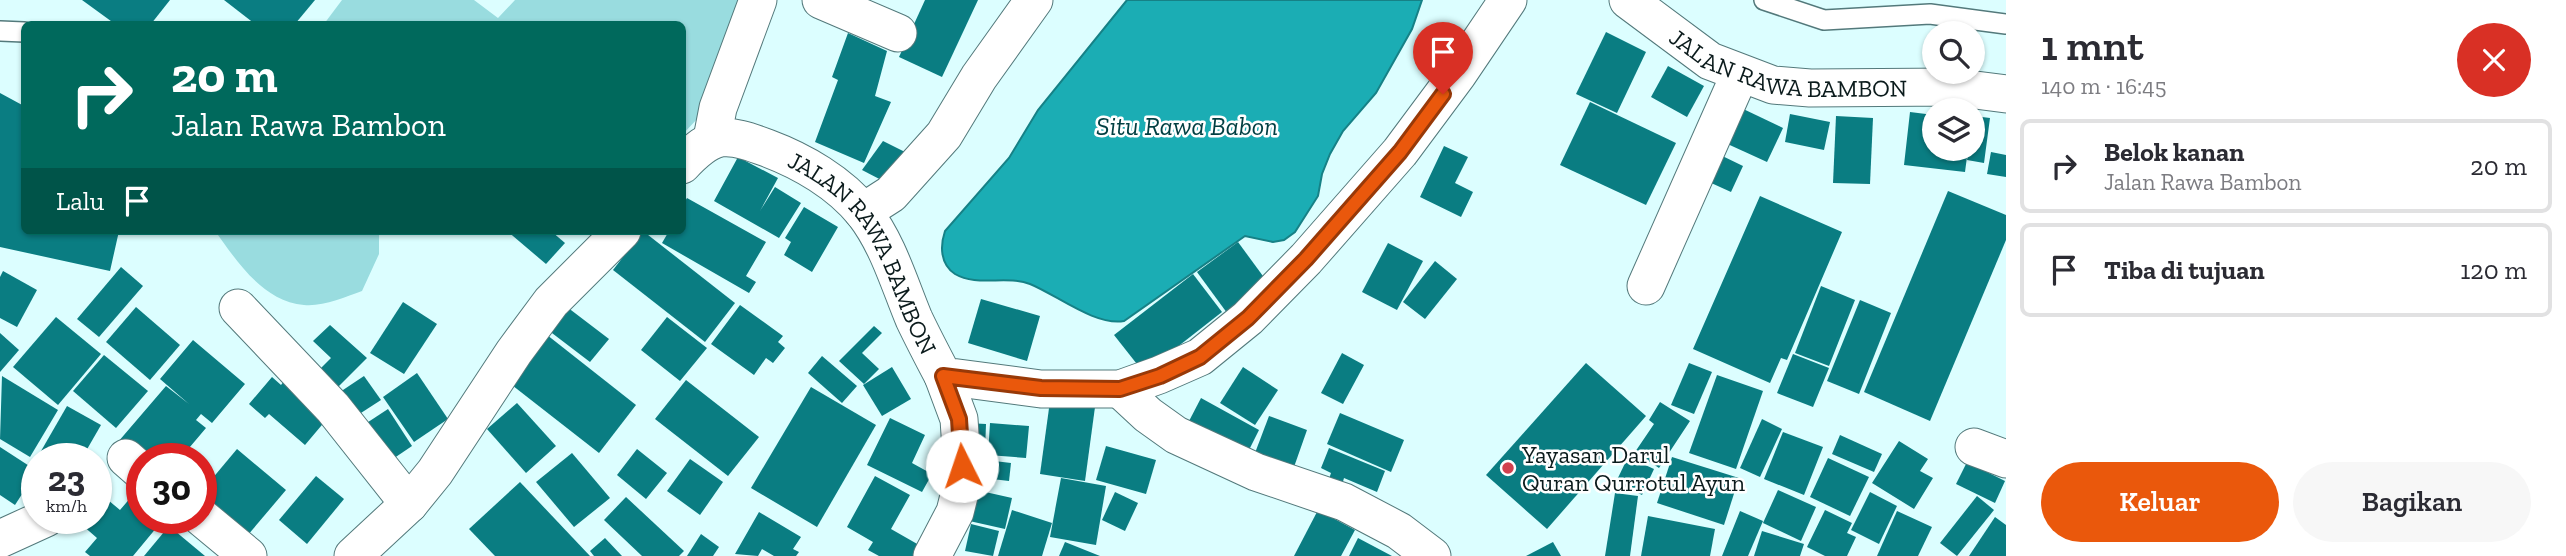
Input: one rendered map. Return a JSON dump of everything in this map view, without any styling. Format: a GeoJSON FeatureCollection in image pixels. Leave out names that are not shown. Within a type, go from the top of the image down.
{"type":"FeatureCollection","features":[{"type":"Feature","properties":{"kind":"street"},"geometry":{"type":"LineString","coordinates":[[686,161],[700,145],[712,139],[718,108],[758,0]]}},
{"type":"Feature","properties":{"kind":"street"},"geometry":{"type":"LineString","coordinates":[[821,0],[898,33]]}},
{"type":"Feature","properties":{"kind":"street"},"geometry":{"type":"LineString","coordinates":[[863,212],[891,194],[944,135],[979,77],[1034,0]]}},
{"type":"Feature","properties":{"kind":"street","name":"JALAN RAWA BAMBON"},"geometry":{"type":"LineString","coordinates":[[712,139],[721,137],[741,141],[794,158],[841,191],[863,212],[882,244],[914,319],[943,376],[1041,388],[1120,389],[1160,376],[1200,357],[1248,318],[1306,259],[1400,152],[1458,74],[1508,0]]}},
{"type":"Feature","properties":{"kind":"street","name":"JALAN RAWA BAMBON"},"geometry":{"type":"LineString","coordinates":[[1628,0],[1710,61],[1773,85],[1810,88],[1952,87],[2006,94]]}},
{"type":"Feature","properties":{"kind":"street"},"geometry":{"type":"LineString","coordinates":[[1646,286],[1740,74]]}},
{"type":"Feature","properties":{"kind":"street"},"geometry":{"type":"LineString","coordinates":[[352,556],[409,503],[435,472],[514,352],[551,302],[618,235]]}},
{"type":"Feature","properties":{"kind":"street"},"geometry":{"type":"LineString","coordinates":[[238,308],[333,408],[409,503]]}},
{"type":"Feature","properties":{"kind":"street"},"geometry":{"type":"LineString","coordinates":[[932,556],[955,512],[963,480],[959,419],[943,376]]}},
{"type":"Feature","properties":{"kind":"street"},"geometry":{"type":"LineString","coordinates":[[1120,389],[1148,415],[1176,435],[1256,472],[1344,502],[1399,531],[1432,556]]}},
{"type":"Feature","properties":{"kind":"street"},"geometry":{"type":"LineString","coordinates":[[0,539],[21,529]]}},
{"type":"Feature","properties":{"kind":"street"},"geometry":{"type":"LineString","coordinates":[[217,530],[248,556]]}},
{"type":"Feature","properties":{"kind":"lane"},"geometry":{"type":"LineString","coordinates":[[1764,0],[1824,20],[1930,14],[2006,24]]}},
{"type":"Feature","properties":{"kind":"lane"},"geometry":{"type":"LineString","coordinates":[[0,31],[21,32]]}},
{"type":"Feature","properties":{"kind":"shaded area"},"geometry":{"type":"Polygon","coordinates":[[[342,0],[474,0],[498,18],[515,0],[744,0],[699,117],[686,131],[686,21],[326,21],[342,0]]]}},
{"type":"Feature","properties":{"kind":"shaded area"},"geometry":{"type":"Polygon","coordinates":[[[218,235],[379,235],[379,254],[362,291],[326,303],[304,305],[275,296],[242,267],[218,235]]]}},
{"type":"Feature","properties":{"kind":"water","name":"Situ Rawa Babon"},"geometry":{"type":"Polygon","coordinates":[[[1127,0],[1422,0],[1412,29],[1376,93],[1343,131],[1330,154],[1322,174],[1318,196],[1295,232],[1284,240],[1273,242],[1245,236],[1124,321],[1101,319],[1030,284],[1011,280],[973,280],[955,274],[946,265],[942,254],[945,231],[1009,158],[1038,110],[1127,0]]]}},
{"type":"Feature","properties":{"kind":"building"},"geometry":{"type":"Polygon","coordinates":[[[82,0],[170,0],[153,21],[111,21],[82,0]]]}},
{"type":"Feature","properties":{"kind":"building"},"geometry":{"type":"Polygon","coordinates":[[[224,0],[315,0],[298,21],[251,21],[224,0]]]}},
{"type":"Feature","properties":{"kind":"building"},"geometry":{"type":"Polygon","coordinates":[[[925,0],[978,0],[942,77],[899,57],[925,0]]]}},
{"type":"Feature","properties":{"kind":"building"},"geometry":{"type":"Polygon","coordinates":[[[1606,32],[1646,52],[1617,113],[1576,94],[1606,32]]]}},
{"type":"Feature","properties":{"kind":"building"},"geometry":{"type":"Polygon","coordinates":[[[848,33],[887,51],[875,96],[891,102],[864,163],[815,142],[838,80],[832,77],[848,33]]]}},
{"type":"Feature","properties":{"kind":"building"},"geometry":{"type":"Polygon","coordinates":[[[1668,66],[1704,86],[1687,117],[1651,97],[1668,66]]]}},
{"type":"Feature","properties":{"kind":"building"},"geometry":{"type":"Polygon","coordinates":[[[0,93],[21,104],[21,235],[118,235],[110,271],[0,247],[0,93]]]}},
{"type":"Feature","properties":{"kind":"building"},"geometry":{"type":"Polygon","coordinates":[[[1590,102],[1676,143],[1646,205],[1560,165],[1590,102]]]}},
{"type":"Feature","properties":{"kind":"building"},"geometry":{"type":"Polygon","coordinates":[[[1737,106],[1783,128],[1767,162],[1721,141],[1737,106]]]}},
{"type":"Feature","properties":{"kind":"building"},"geometry":{"type":"Polygon","coordinates":[[[1910,112],[1922,114],[1922,161],[1966,161],[1965,172],[1904,165],[1910,112]]]}},
{"type":"Feature","properties":{"kind":"building"},"geometry":{"type":"Polygon","coordinates":[[[1790,114],[1830,122],[1824,150],[1785,142],[1790,114]]]}},
{"type":"Feature","properties":{"kind":"building"},"geometry":{"type":"Polygon","coordinates":[[[1836,116],[1873,118],[1870,184],[1833,183],[1836,116]]]}},
{"type":"Feature","properties":{"kind":"building"},"geometry":{"type":"Polygon","coordinates":[[[1985,117],[1990,118],[1985,156],[1985,117]]]}},
{"type":"Feature","properties":{"kind":"building"},"geometry":{"type":"Polygon","coordinates":[[[883,141],[911,155],[889,184],[862,170],[883,141]]]}},
{"type":"Feature","properties":{"kind":"building"},"geometry":{"type":"Polygon","coordinates":[[[1444,146],[1468,157],[1455,183],[1473,192],[1461,217],[1420,197],[1444,146]]]}},
{"type":"Feature","properties":{"kind":"building"},"geometry":{"type":"Polygon","coordinates":[[[1710,150],[1743,166],[1731,192],[1698,177],[1710,150]]]}},
{"type":"Feature","properties":{"kind":"building"},"geometry":{"type":"Polygon","coordinates":[[[1991,152],[2006,155],[2006,177],[1987,174],[1991,152]]]}},
{"type":"Feature","properties":{"kind":"building"},"geometry":{"type":"Polygon","coordinates":[[[738,157],[778,178],[760,211],[775,187],[801,203],[779,238],[714,201],[738,157]]]}},
{"type":"Feature","properties":{"kind":"building"},"geometry":{"type":"Polygon","coordinates":[[[1948,191],[2006,215],[2006,240],[1930,421],[1864,392],[1948,191]]]}},
{"type":"Feature","properties":{"kind":"building"},"geometry":{"type":"Polygon","coordinates":[[[1760,196],[1842,232],[1787,360],[1781,358],[1770,383],[1693,349],[1760,196]]]}},
{"type":"Feature","properties":{"kind":"building"},"geometry":{"type":"Polygon","coordinates":[[[686,200],[766,242],[746,276],[756,282],[749,293],[662,243],[667,235],[686,235],[686,200]]]}},
{"type":"Feature","properties":{"kind":"building"},"geometry":{"type":"Polygon","coordinates":[[[804,207],[838,227],[812,272],[784,255],[791,242],[785,238],[804,207]]]}},
{"type":"Feature","properties":{"kind":"building"},"geometry":{"type":"Polygon","coordinates":[[[512,235],[556,235],[565,243],[546,264],[512,235]]]}},
{"type":"Feature","properties":{"kind":"building"},"geometry":{"type":"Polygon","coordinates":[[[640,235],[648,235],[735,303],[705,342],[613,270],[640,235]]]}},
{"type":"Feature","properties":{"kind":"building"},"geometry":{"type":"Polygon","coordinates":[[[1238,242],[1271,287],[1230,317],[1197,272],[1238,242]]]}},
{"type":"Feature","properties":{"kind":"building"},"geometry":{"type":"Polygon","coordinates":[[[1388,243],[1423,261],[1397,310],[1362,292],[1388,243]]]}},
{"type":"Feature","properties":{"kind":"building"},"geometry":{"type":"Polygon","coordinates":[[[1435,261],[1457,279],[1425,319],[1403,302],[1435,261]]]}},
{"type":"Feature","properties":{"kind":"building"},"geometry":{"type":"Polygon","coordinates":[[[121,267],[143,286],[99,337],[77,319],[121,267]]]}},
{"type":"Feature","properties":{"kind":"building"},"geometry":{"type":"Polygon","coordinates":[[[3,271],[37,290],[17,327],[0,318],[0,277],[3,271]]]}},
{"type":"Feature","properties":{"kind":"building"},"geometry":{"type":"Polygon","coordinates":[[[1193,274],[1222,312],[1144,373],[1114,335],[1193,274]]]}},
{"type":"Feature","properties":{"kind":"building"},"geometry":{"type":"Polygon","coordinates":[[[1821,286],[1855,300],[1829,366],[1795,353],[1821,286]]]}},
{"type":"Feature","properties":{"kind":"building"},"geometry":{"type":"Polygon","coordinates":[[[981,299],[1040,316],[1027,361],[968,343],[981,299]]]}},
{"type":"Feature","properties":{"kind":"building"},"geometry":{"type":"Polygon","coordinates":[[[1860,300],[1891,313],[1859,394],[1827,381],[1860,300]]]}},
{"type":"Feature","properties":{"kind":"building"},"geometry":{"type":"Polygon","coordinates":[[[403,302],[437,324],[404,374],[370,353],[403,302]]]}},
{"type":"Feature","properties":{"kind":"building"},"geometry":{"type":"Polygon","coordinates":[[[740,305],[783,336],[778,342],[785,348],[773,363],[766,358],[754,375],[711,344],[740,305]]]}},
{"type":"Feature","properties":{"kind":"building"},"geometry":{"type":"Polygon","coordinates":[[[136,307],[180,345],[150,380],[106,342],[136,307]]]}},
{"type":"Feature","properties":{"kind":"building"},"geometry":{"type":"Polygon","coordinates":[[[567,307],[609,339],[590,362],[548,330],[567,307]]]}},
{"type":"Feature","properties":{"kind":"building"},"geometry":{"type":"Polygon","coordinates":[[[56,317],[101,354],[58,405],[13,367],[56,317]]]}},
{"type":"Feature","properties":{"kind":"building"},"geometry":{"type":"Polygon","coordinates":[[[667,317],[707,348],[680,381],[641,350],[667,317]]]}},
{"type":"Feature","properties":{"kind":"building"},"geometry":{"type":"Polygon","coordinates":[[[330,325],[367,358],[327,398],[309,380],[331,358],[313,341],[330,325]]]}},
{"type":"Feature","properties":{"kind":"building"},"geometry":{"type":"Polygon","coordinates":[[[874,326],[882,333],[862,353],[879,369],[864,384],[839,361],[874,326]]]}},
{"type":"Feature","properties":{"kind":"building"},"geometry":{"type":"Polygon","coordinates":[[[542,331],[636,405],[599,453],[504,379],[542,331]]]}},
{"type":"Feature","properties":{"kind":"building"},"geometry":{"type":"Polygon","coordinates":[[[0,333],[19,350],[0,372],[0,333]]]}},
{"type":"Feature","properties":{"kind":"building"},"geometry":{"type":"Polygon","coordinates":[[[193,340],[245,384],[212,423],[201,414],[196,420],[206,428],[193,443],[126,443],[126,448],[118,442],[166,386],[189,404],[160,379],[193,340]]]}},
{"type":"Feature","properties":{"kind":"building"},"geometry":{"type":"Polygon","coordinates":[[[1342,353],[1364,365],[1343,404],[1321,393],[1342,353]]]}},
{"type":"Feature","properties":{"kind":"building"},"geometry":{"type":"Polygon","coordinates":[[[1793,354],[1829,368],[1813,407],[1777,393],[1793,354]]]}},
{"type":"Feature","properties":{"kind":"building"},"geometry":{"type":"Polygon","coordinates":[[[104,355],[148,391],[116,428],[73,391],[104,355]]]}},
{"type":"Feature","properties":{"kind":"building"},"geometry":{"type":"Polygon","coordinates":[[[822,356],[857,386],[842,403],[808,373],[822,356]]]}},
{"type":"Feature","properties":{"kind":"building"},"geometry":{"type":"Polygon","coordinates":[[[1586,363],[1646,416],[1547,529],[1486,475],[1586,363]]]}},
{"type":"Feature","properties":{"kind":"building"},"geometry":{"type":"Polygon","coordinates":[[[1689,363],[1712,372],[1694,414],[1671,405],[1689,363]]]}},
{"type":"Feature","properties":{"kind":"building"},"geometry":{"type":"Polygon","coordinates":[[[892,367],[911,399],[882,416],[863,385],[892,367]]]}},
{"type":"Feature","properties":{"kind":"building"},"geometry":{"type":"Polygon","coordinates":[[[1243,367],[1278,390],[1255,425],[1220,403],[1243,367]]]}},
{"type":"Feature","properties":{"kind":"building"},"geometry":{"type":"Polygon","coordinates":[[[417,373],[448,419],[414,442],[383,397],[417,373]]]}},
{"type":"Feature","properties":{"kind":"building"},"geometry":{"type":"Polygon","coordinates":[[[1717,375],[1763,391],[1736,469],[1689,453],[1717,375]]]}},
{"type":"Feature","properties":{"kind":"building"},"geometry":{"type":"Polygon","coordinates":[[[2,376],[58,410],[38,443],[21,443],[21,452],[0,439],[2,376]]]}},
{"type":"Feature","properties":{"kind":"building"},"geometry":{"type":"Polygon","coordinates":[[[288,376],[332,413],[305,445],[269,414],[265,418],[249,404],[272,377],[281,385],[288,376]]]}},
{"type":"Feature","properties":{"kind":"building"},"geometry":{"type":"Polygon","coordinates":[[[364,376],[381,400],[347,422],[331,398],[364,376]]]}},
{"type":"Feature","properties":{"kind":"building"},"geometry":{"type":"Polygon","coordinates":[[[686,380],[759,437],[728,476],[655,419],[686,380]]]}},
{"type":"Feature","properties":{"kind":"building"},"geometry":{"type":"Polygon","coordinates":[[[811,387],[876,425],[817,527],[751,488],[811,387]]]}},
{"type":"Feature","properties":{"kind":"building"},"geometry":{"type":"Polygon","coordinates":[[[1201,398],[1259,430],[1247,454],[1188,423],[1201,398]]]}},
{"type":"Feature","properties":{"kind":"building"},"geometry":{"type":"Polygon","coordinates":[[[1050,401],[1095,407],[1085,481],[1040,474],[1050,401]]]}},
{"type":"Feature","properties":{"kind":"building"},"geometry":{"type":"Polygon","coordinates":[[[1660,402],[1690,421],[1659,468],[1635,452],[1654,424],[1649,420],[1660,402]]]}},
{"type":"Feature","properties":{"kind":"building"},"geometry":{"type":"Polygon","coordinates":[[[517,403],[556,446],[526,473],[487,429],[517,403]]]}},
{"type":"Feature","properties":{"kind":"building"},"geometry":{"type":"Polygon","coordinates":[[[67,406],[101,425],[91,443],[46,443],[67,406]]]}},
{"type":"Feature","properties":{"kind":"building"},"geometry":{"type":"Polygon","coordinates":[[[388,409],[412,446],[381,467],[356,430],[388,409]]]}},
{"type":"Feature","properties":{"kind":"building"},"geometry":{"type":"Polygon","coordinates":[[[1340,413],[1404,440],[1391,472],[1327,444],[1340,413]]]}},
{"type":"Feature","properties":{"kind":"building"},"geometry":{"type":"Polygon","coordinates":[[[1269,416],[1307,430],[1294,467],[1255,453],[1269,416]]]}},
{"type":"Feature","properties":{"kind":"building"},"geometry":{"type":"Polygon","coordinates":[[[890,418],[925,435],[912,463],[932,474],[922,492],[867,465],[890,418]]]}},
{"type":"Feature","properties":{"kind":"building"},"geometry":{"type":"Polygon","coordinates":[[[1762,419],[1782,429],[1760,477],[1740,468],[1762,419]]]}},
{"type":"Feature","properties":{"kind":"building"},"geometry":{"type":"Polygon","coordinates":[[[967,423],[986,424],[985,451],[965,450],[967,423]]]}},
{"type":"Feature","properties":{"kind":"building"},"geometry":{"type":"Polygon","coordinates":[[[990,423],[1029,426],[1026,458],[988,455],[990,423]]]}},
{"type":"Feature","properties":{"kind":"building"},"geometry":{"type":"Polygon","coordinates":[[[1783,432],[1823,447],[1804,495],[1764,479],[1783,432]]]}},
{"type":"Feature","properties":{"kind":"building"},"geometry":{"type":"Polygon","coordinates":[[[1840,435],[1882,454],[1874,472],[1832,454],[1840,435]]]}},
{"type":"Feature","properties":{"kind":"building"},"geometry":{"type":"Polygon","coordinates":[[[1899,441],[1928,459],[1920,471],[1933,478],[1914,509],[1872,483],[1899,441]]]}},
{"type":"Feature","properties":{"kind":"building"},"geometry":{"type":"Polygon","coordinates":[[[1106,446],[1156,460],[1146,494],[1096,480],[1106,446]]]}},
{"type":"Feature","properties":{"kind":"building"},"geometry":{"type":"Polygon","coordinates":[[[0,447],[21,461],[21,496],[15,505],[0,495],[0,447]]]}},
{"type":"Feature","properties":{"kind":"building"},"geometry":{"type":"Polygon","coordinates":[[[1329,448],[1385,471],[1377,492],[1344,478],[1342,485],[1329,479],[1331,473],[1321,468],[1329,448]]]}},
{"type":"Feature","properties":{"kind":"building"},"geometry":{"type":"Polygon","coordinates":[[[237,449],[286,490],[242,542],[217,522],[217,473],[237,449]]]}},
{"type":"Feature","properties":{"kind":"building"},"geometry":{"type":"Polygon","coordinates":[[[637,449],[667,473],[646,499],[617,475],[637,449]]]}},
{"type":"Feature","properties":{"kind":"building"},"geometry":{"type":"Polygon","coordinates":[[[572,453],[610,498],[574,527],[536,482],[572,453]]]}},
{"type":"Feature","properties":{"kind":"building"},"geometry":{"type":"Polygon","coordinates":[[[1628,457],[1654,469],[1642,495],[1616,482],[1628,457]]]}},
{"type":"Feature","properties":{"kind":"building"},"geometry":{"type":"Polygon","coordinates":[[[1672,457],[1739,478],[1724,525],[1657,503],[1672,457]]]}},
{"type":"Feature","properties":{"kind":"building"},"geometry":{"type":"Polygon","coordinates":[[[969,458],[1011,463],[1009,481],[967,476],[969,458]]]}},
{"type":"Feature","properties":{"kind":"building"},"geometry":{"type":"Polygon","coordinates":[[[1828,458],[1869,477],[1850,516],[1810,497],[1828,458]]]}},
{"type":"Feature","properties":{"kind":"building"},"geometry":{"type":"Polygon","coordinates":[[[690,459],[723,482],[700,515],[667,491],[690,459]]]}},
{"type":"Feature","properties":{"kind":"building"},"geometry":{"type":"Polygon","coordinates":[[[1967,462],[2005,481],[1995,503],[1956,484],[1967,462]]]}},
{"type":"Feature","properties":{"kind":"building"},"geometry":{"type":"Polygon","coordinates":[[[316,476],[344,499],[307,544],[279,520],[316,476]]]}},
{"type":"Feature","properties":{"kind":"building"},"geometry":{"type":"Polygon","coordinates":[[[875,476],[910,495],[891,529],[919,545],[913,556],[879,556],[868,550],[873,542],[847,527],[875,476]]]}},
{"type":"Feature","properties":{"kind":"building"},"geometry":{"type":"Polygon","coordinates":[[[1061,478],[1106,486],[1096,545],[1050,537],[1061,478]]]}},
{"type":"Feature","properties":{"kind":"building"},"geometry":{"type":"Polygon","coordinates":[[[520,482],[590,556],[495,556],[469,529],[520,482]]]}},
{"type":"Feature","properties":{"kind":"building"},"geometry":{"type":"Polygon","coordinates":[[[972,489],[1012,498],[1005,529],[965,520],[972,489]]]}},
{"type":"Feature","properties":{"kind":"building"},"geometry":{"type":"Polygon","coordinates":[[[1778,490],[1816,507],[1801,541],[1763,523],[1778,490]]]}},
{"type":"Feature","properties":{"kind":"building"},"geometry":{"type":"Polygon","coordinates":[[[1115,492],[1138,503],[1125,531],[1102,520],[1115,492]]]}},
{"type":"Feature","properties":{"kind":"building"},"geometry":{"type":"Polygon","coordinates":[[[1870,492],[1897,506],[1879,544],[1851,530],[1870,492]]]}},
{"type":"Feature","properties":{"kind":"building"},"geometry":{"type":"Polygon","coordinates":[[[1615,493],[1638,496],[1630,556],[1605,556],[1615,493]]]}},
{"type":"Feature","properties":{"kind":"building"},"geometry":{"type":"Polygon","coordinates":[[[1977,496],[1994,510],[1957,556],[1940,543],[1977,496]]]}},
{"type":"Feature","properties":{"kind":"building"},"geometry":{"type":"Polygon","coordinates":[[[626,497],[684,551],[679,556],[642,556],[604,520],[626,497]]]}},
{"type":"Feature","properties":{"kind":"building"},"geometry":{"type":"Polygon","coordinates":[[[112,503],[120,510],[126,503],[126,534],[151,534],[133,556],[90,556],[85,552],[97,538],[92,534],[112,534],[112,503]]]}},
{"type":"Feature","properties":{"kind":"building"},"geometry":{"type":"Polygon","coordinates":[[[1012,510],[1052,523],[1042,556],[998,556],[1012,510]]]}},
{"type":"Feature","properties":{"kind":"building"},"geometry":{"type":"Polygon","coordinates":[[[1318,510],[1355,530],[1341,556],[1294,556],[1318,510]]]}},
{"type":"Feature","properties":{"kind":"building"},"geometry":{"type":"Polygon","coordinates":[[[1825,510],[1852,523],[1847,533],[1856,537],[1847,556],[1825,556],[1807,547],[1825,510]]]}},
{"type":"Feature","properties":{"kind":"building"},"geometry":{"type":"Polygon","coordinates":[[[1740,511],[1763,521],[1748,556],[1722,556],[1740,511]]]}},
{"type":"Feature","properties":{"kind":"building"},"geometry":{"type":"Polygon","coordinates":[[[1897,511],[1932,527],[1918,556],[1877,556],[1897,511]]]}},
{"type":"Feature","properties":{"kind":"building"},"geometry":{"type":"Polygon","coordinates":[[[759,512],[801,537],[793,549],[799,552],[796,556],[774,556],[762,549],[758,556],[735,554],[759,512]]]}},
{"type":"Feature","properties":{"kind":"building"},"geometry":{"type":"Polygon","coordinates":[[[1648,516],[1715,529],[1710,556],[1641,556],[1648,516]]]}},
{"type":"Feature","properties":{"kind":"building"},"geometry":{"type":"Polygon","coordinates":[[[1995,517],[2006,525],[2006,556],[1969,556],[1995,517]]]}},
{"type":"Feature","properties":{"kind":"building"},"geometry":{"type":"Polygon","coordinates":[[[971,524],[999,531],[993,556],[965,551],[971,524]]]}},
{"type":"Feature","properties":{"kind":"building"},"geometry":{"type":"Polygon","coordinates":[[[1762,531],[1804,544],[1800,556],[1754,556],[1762,531]]]}},
{"type":"Feature","properties":{"kind":"building"},"geometry":{"type":"Polygon","coordinates":[[[162,534],[179,534],[205,556],[144,556],[162,534]]]}},
{"type":"Feature","properties":{"kind":"building"},"geometry":{"type":"Polygon","coordinates":[[[701,534],[719,547],[713,556],[687,556],[701,534]]]}},
{"type":"Feature","properties":{"kind":"building"},"geometry":{"type":"Polygon","coordinates":[[[605,538],[622,556],[594,556],[590,551],[605,538]]]}},
{"type":"Feature","properties":{"kind":"building"},"geometry":{"type":"Polygon","coordinates":[[[1358,538],[1392,556],[1349,556],[1358,538]]]}},
{"type":"Feature","properties":{"kind":"building"},"geometry":{"type":"Polygon","coordinates":[[[1065,542],[1100,556],[1059,556],[1065,542]]]}},
{"type":"Feature","properties":{"kind":"building"},"geometry":{"type":"Polygon","coordinates":[[[1553,542],[1561,556],[1526,556],[1553,542]]]}},
{"type":"Feature","properties":{"kind":"place","name":"Yayasan Darul Quran Qurrotul Ayun"},"geometry":{"type":"Point","coordinates":[1508,468]}},
{"type":"Feature","properties":{"kind":"route"},"geometry":{"type":"LineString","coordinates":[[962,466],[959,419],[943,376],[1041,388],[1120,389],[1160,376],[1200,357],[1248,318],[1306,259],[1400,152],[1443,94]]}}]}
